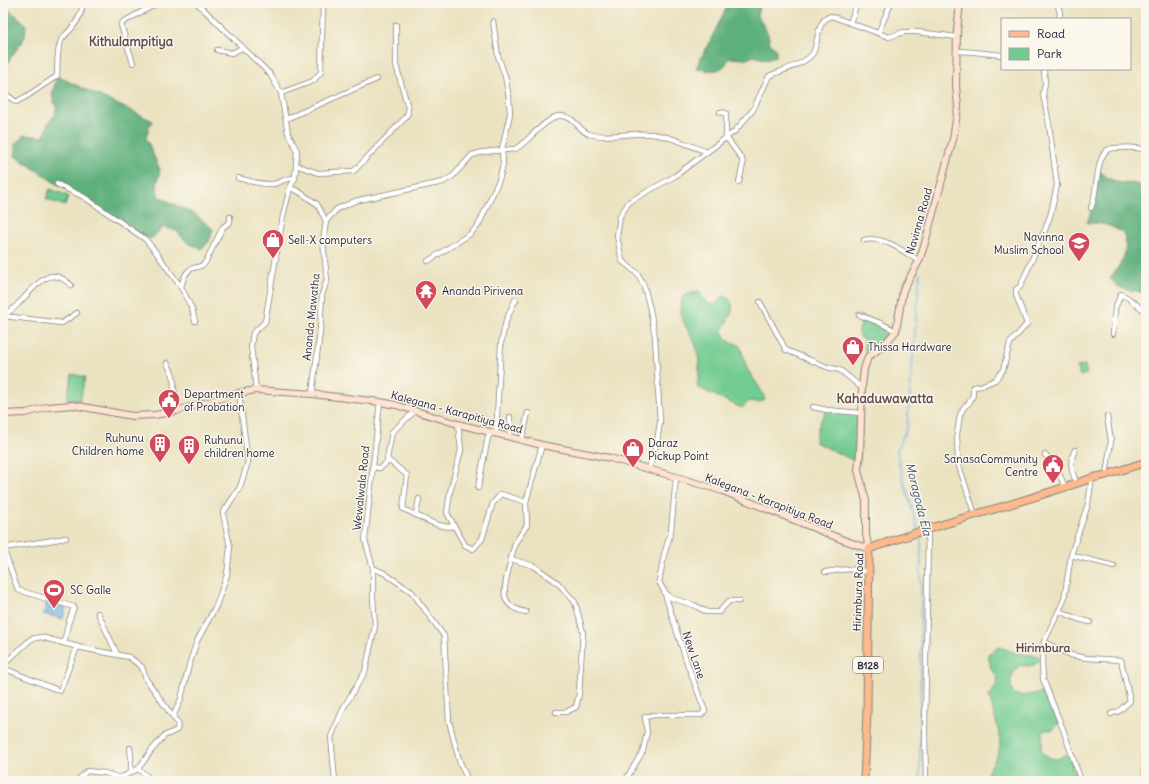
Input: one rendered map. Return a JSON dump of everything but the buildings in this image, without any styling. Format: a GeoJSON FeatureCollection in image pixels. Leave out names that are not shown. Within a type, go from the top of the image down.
{"type":"FeatureCollection","features":[{"type":"Feature","properties":{"kind":"main road","name":"Navinna Road"},"geometry":{"type":"LineString","coordinates":[[896,331],[903,290],[919,261],[925,243],[956,123],[958,107],[956,86],[960,3]]}},
{"type":"Feature","properties":{"kind":"main road"},"geometry":{"type":"LineString","coordinates":[[869,549],[866,535],[866,501],[858,470],[864,369],[868,357],[883,346],[896,331]]}},
{"type":"Feature","properties":{"kind":"main road","name":"Kalegana - Karapitiya Road"},"geometry":{"type":"LineString","coordinates":[[3,414],[26,413],[48,407],[73,405],[132,416],[155,415],[256,390],[312,394],[380,402],[396,405],[458,424],[542,445],[610,458],[676,477],[723,492],[869,549]]}},
{"type":"Feature","properties":{"kind":"main road","name":"Hirimbura Road"},"geometry":{"type":"LineString","coordinates":[[864,781],[867,711],[869,549],[912,533],[976,515],[1146,462]]}},
{"type":"Feature","properties":{"kind":"street"},"geometry":{"type":"LineString","coordinates":[[133,63],[121,25],[123,22],[158,3]]}},
{"type":"Feature","properties":{"kind":"street"},"geometry":{"type":"LineString","coordinates":[[197,3],[270,74],[281,93],[288,133],[297,151],[295,178],[290,188],[283,216],[265,322],[253,333],[250,346],[256,390]]}},
{"type":"Feature","properties":{"kind":"street"},"geometry":{"type":"LineString","coordinates":[[281,93],[312,81],[321,72],[323,3]]}},
{"type":"Feature","properties":{"kind":"street"},"geometry":{"type":"LineString","coordinates":[[850,22],[857,3]]}},
{"type":"Feature","properties":{"kind":"street"},"geometry":{"type":"LineString","coordinates":[[880,34],[879,31],[891,3]]}},
{"type":"Feature","properties":{"kind":"street"},"geometry":{"type":"LineString","coordinates":[[3,92],[16,102],[57,76],[58,46],[62,38],[72,29],[78,19],[82,5]]}},
{"type":"Feature","properties":{"kind":"street"},"geometry":{"type":"LineString","coordinates":[[1058,6],[1060,13],[1059,18]]}},
{"type":"Feature","properties":{"kind":"street"},"geometry":{"type":"LineString","coordinates":[[649,469],[657,442],[660,422],[655,337],[644,286],[638,274],[622,261],[617,236],[620,216],[629,202],[675,176],[736,131],[753,110],[769,76],[802,62],[813,53],[822,22],[826,18],[831,16],[850,22],[889,38],[904,32],[958,37]]}},
{"type":"Feature","properties":{"kind":"street"},"geometry":{"type":"LineString","coordinates":[[428,261],[470,234],[478,226],[499,180],[503,164],[502,149],[510,114],[505,76],[498,56],[493,21]]}},
{"type":"Feature","properties":{"kind":"street"},"geometry":{"type":"LineString","coordinates":[[296,165],[318,173],[354,171],[404,119],[408,113],[408,108],[396,65],[396,25]]}},
{"type":"Feature","properties":{"kind":"street"},"geometry":{"type":"LineString","coordinates":[[217,50],[232,53],[242,48]]}},
{"type":"Feature","properties":{"kind":"street"},"geometry":{"type":"LineString","coordinates":[[957,51],[1001,55]]}},
{"type":"Feature","properties":{"kind":"street"},"geometry":{"type":"LineString","coordinates":[[976,515],[958,463],[958,434],[960,416],[964,407],[969,403],[973,395],[973,387],[981,386],[995,380],[1003,370],[1010,342],[1027,324],[1016,295],[1016,289],[1020,286],[1045,230],[1053,206],[1057,182],[1049,124],[1043,94],[1045,83],[1044,70]]}},
{"type":"Feature","properties":{"kind":"street"},"geometry":{"type":"LineString","coordinates":[[286,119],[377,79]]}},
{"type":"Feature","properties":{"kind":"street"},"geometry":{"type":"LineString","coordinates":[[720,112],[726,113],[726,138],[742,159],[743,164],[739,182]]}},
{"type":"Feature","properties":{"kind":"street"},"geometry":{"type":"LineString","coordinates":[[290,188],[298,191],[317,204],[326,221],[337,210],[355,201],[443,182],[453,176],[472,155],[502,149],[515,149],[547,122],[558,116],[570,117],[588,134],[651,134],[707,152]]}},
{"type":"Feature","properties":{"kind":"street"},"geometry":{"type":"LineString","coordinates":[[1091,208],[1095,200],[1098,170],[1103,154],[1108,149],[1130,146],[1143,149],[1146,146]]}},
{"type":"Feature","properties":{"kind":"street"},"geometry":{"type":"LineString","coordinates":[[238,178],[254,183],[274,184],[290,177],[295,178]]}},
{"type":"Feature","properties":{"kind":"street"},"geometry":{"type":"LineString","coordinates":[[57,184],[84,196],[145,239],[180,287],[192,310],[195,321]]}},
{"type":"Feature","properties":{"kind":"street"},"geometry":{"type":"LineString","coordinates":[[180,287],[185,274],[191,269],[201,266],[204,263],[223,227],[230,222],[230,217]]}},
{"type":"Feature","properties":{"kind":"street","name":"Ananda Mawatha"},"geometry":{"type":"LineString","coordinates":[[312,394],[320,332],[322,295],[327,280],[323,242],[326,221]]}},
{"type":"Feature","properties":{"kind":"street"},"geometry":{"type":"LineString","coordinates":[[864,240],[876,239],[889,244],[919,261]]}},
{"type":"Feature","properties":{"kind":"street"},"geometry":{"type":"LineString","coordinates":[[3,316],[17,305],[25,295],[46,277],[58,276],[71,285]]}},
{"type":"Feature","properties":{"kind":"street"},"geometry":{"type":"LineString","coordinates":[[1113,334],[1115,308],[1121,294],[1146,312]]}},
{"type":"Feature","properties":{"kind":"street"},"geometry":{"type":"LineString","coordinates":[[478,488],[488,437],[494,433],[501,343],[506,321],[515,300],[516,301]]}},
{"type":"Feature","properties":{"kind":"street"},"geometry":{"type":"LineString","coordinates":[[760,302],[786,350],[827,367],[840,370],[862,388]]}},
{"type":"Feature","properties":{"kind":"street"},"geometry":{"type":"LineString","coordinates":[[3,316],[62,323],[77,313]]}},
{"type":"Feature","properties":{"kind":"street"},"geometry":{"type":"LineString","coordinates":[[860,315],[896,331]]}},
{"type":"Feature","properties":{"kind":"street"},"geometry":{"type":"LineString","coordinates":[[167,363],[173,375],[176,411]]}},
{"type":"Feature","properties":{"kind":"street"},"geometry":{"type":"LineString","coordinates":[[173,717],[181,699],[189,665],[197,641],[216,606],[227,575],[230,547],[223,513],[240,487],[248,462],[239,393]]}},
{"type":"Feature","properties":{"kind":"street","name":"Wewalwala Road"},"geometry":{"type":"LineString","coordinates":[[335,781],[331,737],[344,708],[364,672],[376,626],[373,597],[373,568],[365,540],[380,402]]}},
{"type":"Feature","properties":{"kind":"street"},"geometry":{"type":"LineString","coordinates":[[813,407],[827,410],[862,413]]}},
{"type":"Feature","properties":{"kind":"street"},"geometry":{"type":"LineString","coordinates":[[416,411],[392,432],[387,459],[407,475],[404,509],[435,524],[449,528],[454,526]]}},
{"type":"Feature","properties":{"kind":"street"},"geometry":{"type":"LineString","coordinates":[[522,440],[528,413]]}},
{"type":"Feature","properties":{"kind":"street"},"geometry":{"type":"LineString","coordinates":[[1106,475],[1111,441],[1107,416]]}},
{"type":"Feature","properties":{"kind":"street"},"geometry":{"type":"LineString","coordinates":[[510,417],[510,437]]}},
{"type":"Feature","properties":{"kind":"street"},"geometry":{"type":"LineString","coordinates":[[458,424],[461,450],[450,492],[447,513],[465,545],[473,550],[482,539],[493,503],[501,494],[526,502]]}},
{"type":"Feature","properties":{"kind":"street"},"geometry":{"type":"LineString","coordinates":[[526,612],[517,610],[508,604],[504,596],[515,543],[527,525],[526,502],[542,445]]}},
{"type":"Feature","properties":{"kind":"street"},"geometry":{"type":"LineString","coordinates":[[1075,450],[1071,463],[1072,475],[1077,483]]}},
{"type":"Feature","properties":{"kind":"street"},"geometry":{"type":"LineString","coordinates":[[1044,455],[1058,470],[1065,487]]}},
{"type":"Feature","properties":{"kind":"street"},"geometry":{"type":"LineString","coordinates":[[372,467],[380,468],[389,461]]}},
{"type":"Feature","properties":{"kind":"street","name":"New Lane"},"geometry":{"type":"LineString","coordinates":[[625,781],[643,751],[647,732],[645,717],[654,715],[701,715],[705,712],[686,663],[664,591],[659,582],[664,555],[671,531],[676,477]]}},
{"type":"Feature","properties":{"kind":"street"},"geometry":{"type":"LineString","coordinates":[[1081,781],[1043,679],[1042,662],[1044,642],[1064,600],[1071,555],[1088,504],[1092,478]]}},
{"type":"Feature","properties":{"kind":"street"},"geometry":{"type":"LineString","coordinates":[[416,514],[419,499]]}},
{"type":"Feature","properties":{"kind":"street"},"geometry":{"type":"LineString","coordinates":[[926,529],[926,781]]}},
{"type":"Feature","properties":{"kind":"street"},"geometry":{"type":"LineString","coordinates":[[64,643],[68,624],[74,607],[18,590],[3,548],[66,538]]}},
{"type":"Feature","properties":{"kind":"street"},"geometry":{"type":"LineString","coordinates":[[1071,555],[1114,566]]}},
{"type":"Feature","properties":{"kind":"street"},"geometry":{"type":"LineString","coordinates":[[511,559],[534,566],[558,583],[575,602],[583,632],[579,694],[576,707],[566,712],[556,712]]}},
{"type":"Feature","properties":{"kind":"street"},"geometry":{"type":"LineString","coordinates":[[373,568],[384,573],[412,592],[444,636],[449,721],[459,760],[468,781]]}},
{"type":"Feature","properties":{"kind":"street"},"geometry":{"type":"LineString","coordinates":[[825,572],[848,569],[868,572]]}},
{"type":"Feature","properties":{"kind":"street"},"geometry":{"type":"LineString","coordinates":[[664,591],[671,598],[694,605],[707,612],[719,612],[728,600],[739,601]]}},
{"type":"Feature","properties":{"kind":"street"},"geometry":{"type":"LineString","coordinates":[[1059,611],[1090,622]]}},
{"type":"Feature","properties":{"kind":"street"},"geometry":{"type":"LineString","coordinates":[[98,613],[117,654]]}},
{"type":"Feature","properties":{"kind":"street"},"geometry":{"type":"LineString","coordinates":[[3,665],[31,639],[41,637],[76,647],[129,657],[142,667],[146,679],[178,723],[177,730],[164,736],[138,769],[120,778],[105,772],[87,771],[78,781]]}},
{"type":"Feature","properties":{"kind":"street"},"geometry":{"type":"LineString","coordinates":[[1044,642],[1071,655],[1086,658],[1121,660],[1130,701],[1119,711],[1111,714]]}},
{"type":"Feature","properties":{"kind":"street"},"geometry":{"type":"LineString","coordinates":[[3,668],[60,691],[76,647]]}},
{"type":"Feature","properties":{"kind":"street"},"geometry":{"type":"LineString","coordinates":[[130,748],[131,772]]}},
{"type":"Feature","properties":{"kind":"street"},"geometry":{"type":"LineString","coordinates":[[1144,748],[1145,781]]}},
{"type":"Feature","properties":{"kind":"street"},"geometry":{"type":"LineString","coordinates":[[138,769],[153,781]]}},
{"type":"Feature","properties":{"kind":"green space"},"geometry":{"type":"Polygon","coordinates":[[[729,3],[752,3],[760,6],[757,14],[768,34],[770,43],[776,50],[776,57],[764,59],[754,56],[747,59],[729,58],[724,66],[717,70],[696,68],[729,3]]]}},
{"type":"Feature","properties":{"kind":"green space"},"geometry":{"type":"Polygon","coordinates":[[[3,7],[26,24],[25,37],[3,69],[3,7]]]}},
{"type":"Feature","properties":{"kind":"green space"},"geometry":{"type":"Polygon","coordinates":[[[57,76],[153,121],[149,127],[146,138],[160,170],[157,183],[158,196],[196,215],[213,229],[209,242],[201,249],[188,243],[176,231],[164,227],[152,238],[145,239],[84,197],[57,184],[15,156],[15,144],[24,135],[44,137],[48,123],[55,115],[56,108],[52,95],[57,76]]]}},
{"type":"Feature","properties":{"kind":"green space"},"geometry":{"type":"Polygon","coordinates":[[[1098,170],[1115,181],[1137,184],[1146,188],[1146,294],[1117,286],[1110,278],[1121,262],[1125,253],[1124,234],[1107,225],[1087,223],[1095,201],[1098,170]]]}},
{"type":"Feature","properties":{"kind":"green space"},"geometry":{"type":"Polygon","coordinates":[[[50,189],[68,196],[65,206],[46,199],[50,189]]]}},
{"type":"Feature","properties":{"kind":"green space"},"geometry":{"type":"Polygon","coordinates":[[[699,291],[704,300],[711,305],[725,296],[730,300],[732,304],[731,313],[722,332],[726,339],[740,346],[747,369],[761,390],[765,400],[759,402],[749,401],[742,408],[697,387],[699,366],[696,346],[683,319],[680,309],[683,296],[699,291]]]}},
{"type":"Feature","properties":{"kind":"green space"},"geometry":{"type":"Polygon","coordinates":[[[859,315],[896,331],[868,357],[864,344],[865,340],[861,338],[859,333],[861,325],[859,315]]]}},
{"type":"Feature","properties":{"kind":"green space"},"geometry":{"type":"Polygon","coordinates":[[[1085,365],[1087,374],[1080,376],[1077,367],[1085,365]]]}},
{"type":"Feature","properties":{"kind":"green space"},"geometry":{"type":"Polygon","coordinates":[[[72,374],[85,377],[80,401],[67,398],[72,374]]]}},
{"type":"Feature","properties":{"kind":"green space"},"geometry":{"type":"Polygon","coordinates":[[[827,410],[861,412],[859,463],[815,442],[816,433],[827,410]]]}},
{"type":"Feature","properties":{"kind":"green space"},"geometry":{"type":"Polygon","coordinates":[[[999,647],[1017,653],[1038,656],[1040,660],[1035,664],[1031,666],[1020,665],[1014,671],[1011,678],[1012,690],[1014,694],[1024,696],[1044,692],[1047,693],[1059,724],[1053,730],[1046,730],[1043,732],[1041,752],[1050,758],[1058,759],[1064,755],[1068,755],[1078,779],[1076,781],[984,781],[1000,746],[998,729],[989,696],[998,682],[997,676],[991,669],[988,654],[999,647]]]}},
{"type":"Feature","properties":{"kind":"water","name":"SC Galle"},"geometry":{"type":"Polygon","coordinates":[[[47,601],[66,606],[63,619],[43,614],[47,601]]]}},
{"type":"Feature","properties":{"kind":"waterway","name":"Moragoda Ela"},"geometry":{"type":"LineString","coordinates":[[918,530],[899,464],[897,450],[907,427],[920,273]]}},
{"type":"Feature","properties":{"kind":"waterway","name":"Moragoda Ela"},"geometry":{"type":"LineString","coordinates":[[920,535],[920,781]]}},
{"type":"Feature","properties":{"kind":"place","name":"Sell-X computers"},"geometry":{"type":"Point","coordinates":[273,260]}},
{"type":"Feature","properties":{"kind":"place","name":"Navinna Muslim School"},"geometry":{"type":"Point","coordinates":[1079,262]}},
{"type":"Feature","properties":{"kind":"place","name":"Ananda Pirivena"},"geometry":{"type":"Point","coordinates":[426,310]}},
{"type":"Feature","properties":{"kind":"place","name":"Thissa Hardware"},"geometry":{"type":"Point","coordinates":[853,366]}},
{"type":"Feature","properties":{"kind":"place","name":"Department of Probation"},"geometry":{"type":"Point","coordinates":[169,420]}},
{"type":"Feature","properties":{"kind":"place","name":"Ruhunu Children home"},"geometry":{"type":"Point","coordinates":[160,464]}},
{"type":"Feature","properties":{"kind":"place","name":"Ruhunu children home"},"geometry":{"type":"Point","coordinates":[189,466]}},
{"type":"Feature","properties":{"kind":"place","name":"Daraz Pickup Point"},"geometry":{"type":"Point","coordinates":[633,468]}},
{"type":"Feature","properties":{"kind":"place","name":"SanasaCommunity Centre"},"geometry":{"type":"Point","coordinates":[1053,484]}},
{"type":"Feature","properties":{"kind":"place","name":"SC Galle"},"geometry":{"type":"Point","coordinates":[54,610]}},
{"type":"Feature","properties":{"kind":"district","name":"Kithulampitiya"},"geometry":{"type":"Point","coordinates":[131,41]}},
{"type":"Feature","properties":{"kind":"district","name":"Kahaduwawatta"},"geometry":{"type":"Point","coordinates":[885,398]}},
{"type":"Feature","properties":{"kind":"district","name":"Hirimbura"},"geometry":{"type":"Point","coordinates":[1043,647]}}]}
